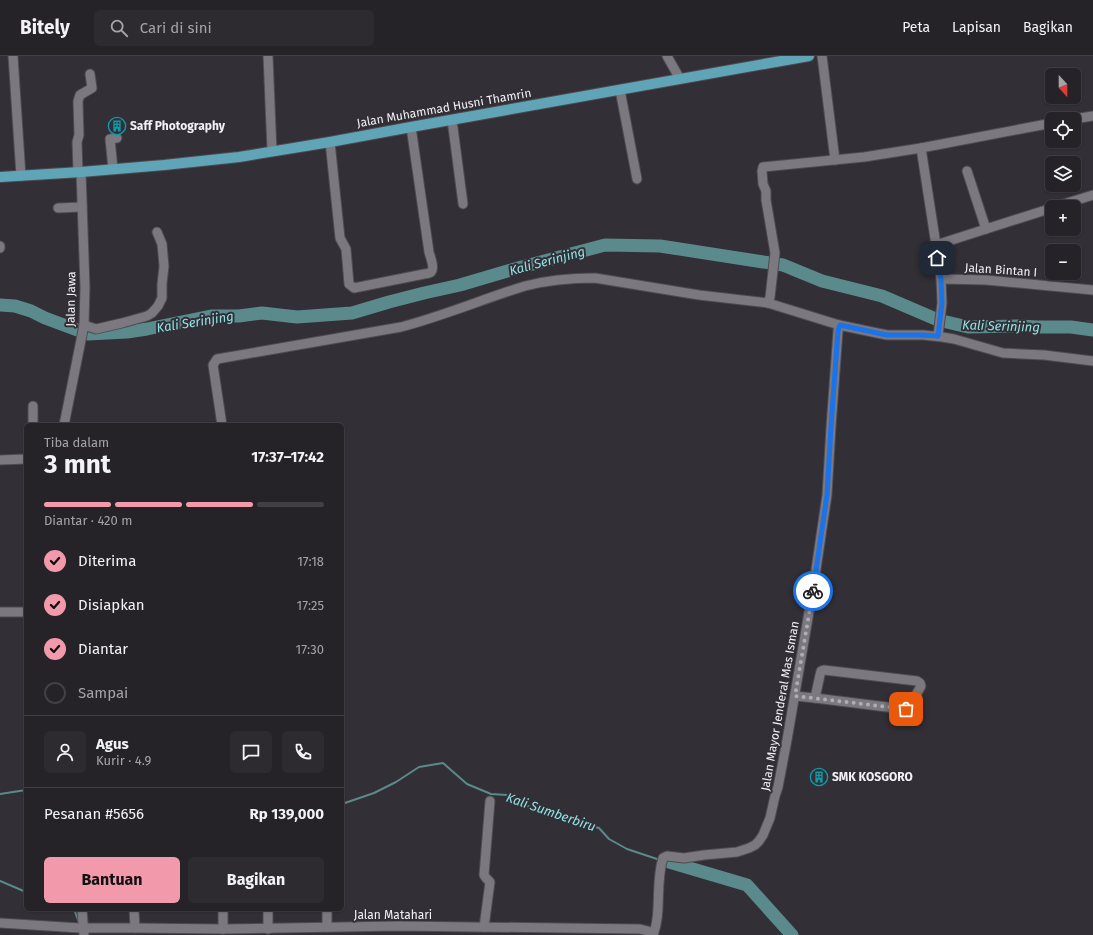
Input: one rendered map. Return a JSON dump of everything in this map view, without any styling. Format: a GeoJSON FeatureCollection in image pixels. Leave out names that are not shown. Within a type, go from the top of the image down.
{"type":"FeatureCollection","features":[{"type":"Feature","properties":{"kind":"main road","name":"Jalan Muhammad Husni Thamrin"},"geometry":{"type":"LineString","coordinates":[[0,177],[164,165],[239,157],[620,90],[782,59],[809,56]]}},
{"type":"Feature","properties":{"kind":"street"},"geometry":{"type":"LineString","coordinates":[[13,56],[21,176]]}},
{"type":"Feature","properties":{"kind":"street"},"geometry":{"type":"LineString","coordinates":[[268,56],[272,151]]}},
{"type":"Feature","properties":{"kind":"street"},"geometry":{"type":"LineString","coordinates":[[667,56],[680,79]]}},
{"type":"Feature","properties":{"kind":"street"},"geometry":{"type":"LineString","coordinates":[[822,56],[835,160]]}},
{"type":"Feature","properties":{"kind":"street","name":"Jalan Jawa"},"geometry":{"type":"LineString","coordinates":[[64,423],[84,326],[85,287],[82,207],[77,142],[79,135],[78,101],[80,94],[92,88],[90,74]]}},
{"type":"Feature","properties":{"kind":"street"},"geometry":{"type":"LineString","coordinates":[[620,90],[637,179]]}},
{"type":"Feature","properties":{"kind":"street"},"geometry":{"type":"LineString","coordinates":[[1081,118],[1093,116]]}},
{"type":"Feature","properties":{"kind":"street"},"geometry":{"type":"LineString","coordinates":[[452,120],[463,204]]}},
{"type":"Feature","properties":{"kind":"street"},"geometry":{"type":"LineString","coordinates":[[769,300],[775,252],[766,200],[766,191],[763,184],[762,168],[864,157],[921,148],[1045,124]]}},
{"type":"Feature","properties":{"kind":"street"},"geometry":{"type":"LineString","coordinates":[[330,142],[340,238],[346,249],[349,284],[354,288],[424,274],[431,272],[432,270],[411,127]]}},
{"type":"Feature","properties":{"kind":"street"},"geometry":{"type":"LineString","coordinates":[[113,169],[110,139],[118,138]]}},
{"type":"Feature","properties":{"kind":"street"},"geometry":{"type":"LineString","coordinates":[[921,148],[941,279],[942,303],[938,336]]}},
{"type":"Feature","properties":{"kind":"street"},"geometry":{"type":"LineString","coordinates":[[967,171],[986,229]]}},
{"type":"Feature","properties":{"kind":"street"},"geometry":{"type":"LineString","coordinates":[[1076,200],[1093,195]]}},
{"type":"Feature","properties":{"kind":"street"},"geometry":{"type":"LineString","coordinates":[[58,208],[82,207]]}},
{"type":"Feature","properties":{"kind":"street"},"geometry":{"type":"LineString","coordinates":[[936,245],[1045,210]]}},
{"type":"Feature","properties":{"kind":"street"},"geometry":{"type":"LineString","coordinates":[[84,326],[96,329],[122,323],[147,316],[158,306],[162,298],[164,266],[162,244],[157,232]]}},
{"type":"Feature","properties":{"kind":"street"},"geometry":{"type":"LineString","coordinates":[[222,423],[213,364],[217,359],[400,327],[430,319],[526,286],[548,281],[584,278],[595,278],[699,296],[769,300],[840,325],[887,335],[938,336],[1003,353],[1044,355],[1093,361]]}},
{"type":"Feature","properties":{"kind":"street","name":"Jalan Bintan I"},"geometry":{"type":"LineString","coordinates":[[941,279],[986,280],[1093,290]]}},
{"type":"Feature","properties":{"kind":"street","name":"Jalan Mayor Jenderal Mas Isman"},"geometry":{"type":"LineString","coordinates":[[652,935],[657,922],[658,886],[662,860],[667,856],[684,858],[737,852],[749,848],[759,841],[770,818],[778,787],[795,696],[827,495],[838,331],[840,325]]}},
{"type":"Feature","properties":{"kind":"street"},"geometry":{"type":"LineString","coordinates":[[33,406],[33,423]]}},
{"type":"Feature","properties":{"kind":"street"},"geometry":{"type":"LineString","coordinates":[[0,460],[24,459]]}},
{"type":"Feature","properties":{"kind":"street"},"geometry":{"type":"LineString","coordinates":[[0,612],[24,612]]}},
{"type":"Feature","properties":{"kind":"street"},"geometry":{"type":"LineString","coordinates":[[795,696],[904,709],[909,707],[921,684],[917,681],[824,670],[821,672],[814,698]]}},
{"type":"Feature","properties":{"kind":"street"},"geometry":{"type":"LineString","coordinates":[[484,927],[490,882],[484,875],[490,801]]}},
{"type":"Feature","properties":{"kind":"street"},"geometry":{"type":"LineString","coordinates":[[81,929],[82,911]]}},
{"type":"Feature","properties":{"kind":"street"},"geometry":{"type":"LineString","coordinates":[[134,911],[135,928]]}},
{"type":"Feature","properties":{"kind":"street"},"geometry":{"type":"LineString","coordinates":[[223,911],[223,929]]}},
{"type":"Feature","properties":{"kind":"street"},"geometry":{"type":"LineString","coordinates":[[268,911],[268,929]]}},
{"type":"Feature","properties":{"kind":"street"},"geometry":{"type":"LineString","coordinates":[[328,911],[333,930]]}},
{"type":"Feature","properties":{"kind":"street","name":"Jalan Matahari"},"geometry":{"type":"LineString","coordinates":[[0,923],[81,929],[135,928],[333,930],[399,926],[467,931],[484,927],[640,929],[648,931],[652,935]]}},
{"type":"Feature","properties":{"kind":"waterway","name":"Kali Serinjing"},"geometry":{"type":"LineString","coordinates":[[0,305],[15,306],[31,311],[45,318],[88,334],[127,332],[211,316],[239,316],[262,313],[297,317],[352,313],[605,245],[660,246],[783,265],[822,281],[882,296],[938,320],[968,327],[1071,327],[1093,330]]}},
{"type":"Feature","properties":{"kind":"waterway","name":"Kali Sumberbiru"},"geometry":{"type":"LineString","coordinates":[[344,803],[374,793],[396,782],[419,767],[443,763],[467,784],[491,794],[507,795],[521,804],[599,828],[609,839],[627,849],[660,860]]}},
{"type":"Feature","properties":{"kind":"waterway","name":"Kali Sumberbiru"},"geometry":{"type":"LineString","coordinates":[[0,794],[24,790]]}},
{"type":"Feature","properties":{"kind":"waterway","name":"Kali Sumberbiru"},"geometry":{"type":"LineString","coordinates":[[669,862],[747,885],[792,935]]}},
{"type":"Feature","properties":{"kind":"waterway"},"geometry":{"type":"LineString","coordinates":[[0,881],[24,891]]}},
{"type":"Feature","properties":{"kind":"waterway"},"geometry":{"type":"LineString","coordinates":[[75,911],[79,925]]}},
{"type":"Feature","properties":{"kind":"way so far"},"geometry":{"type":"LineString","coordinates":[[813,591],[795,696],[906,709]]}},
{"type":"Feature","properties":{"kind":"place","name":"Saff Photography"},"geometry":{"type":"Point","coordinates":[117,126]}},
{"type":"Feature","properties":{"kind":"place","name":"SMK KOSGORO"},"geometry":{"type":"Point","coordinates":[819,777]}},
{"type":"Feature","properties":{"kind":"route"},"geometry":{"type":"LineString","coordinates":[[813,591],[827,495],[838,331],[840,325],[887,335],[938,336],[942,303],[941,279],[937,258]]}}]}
